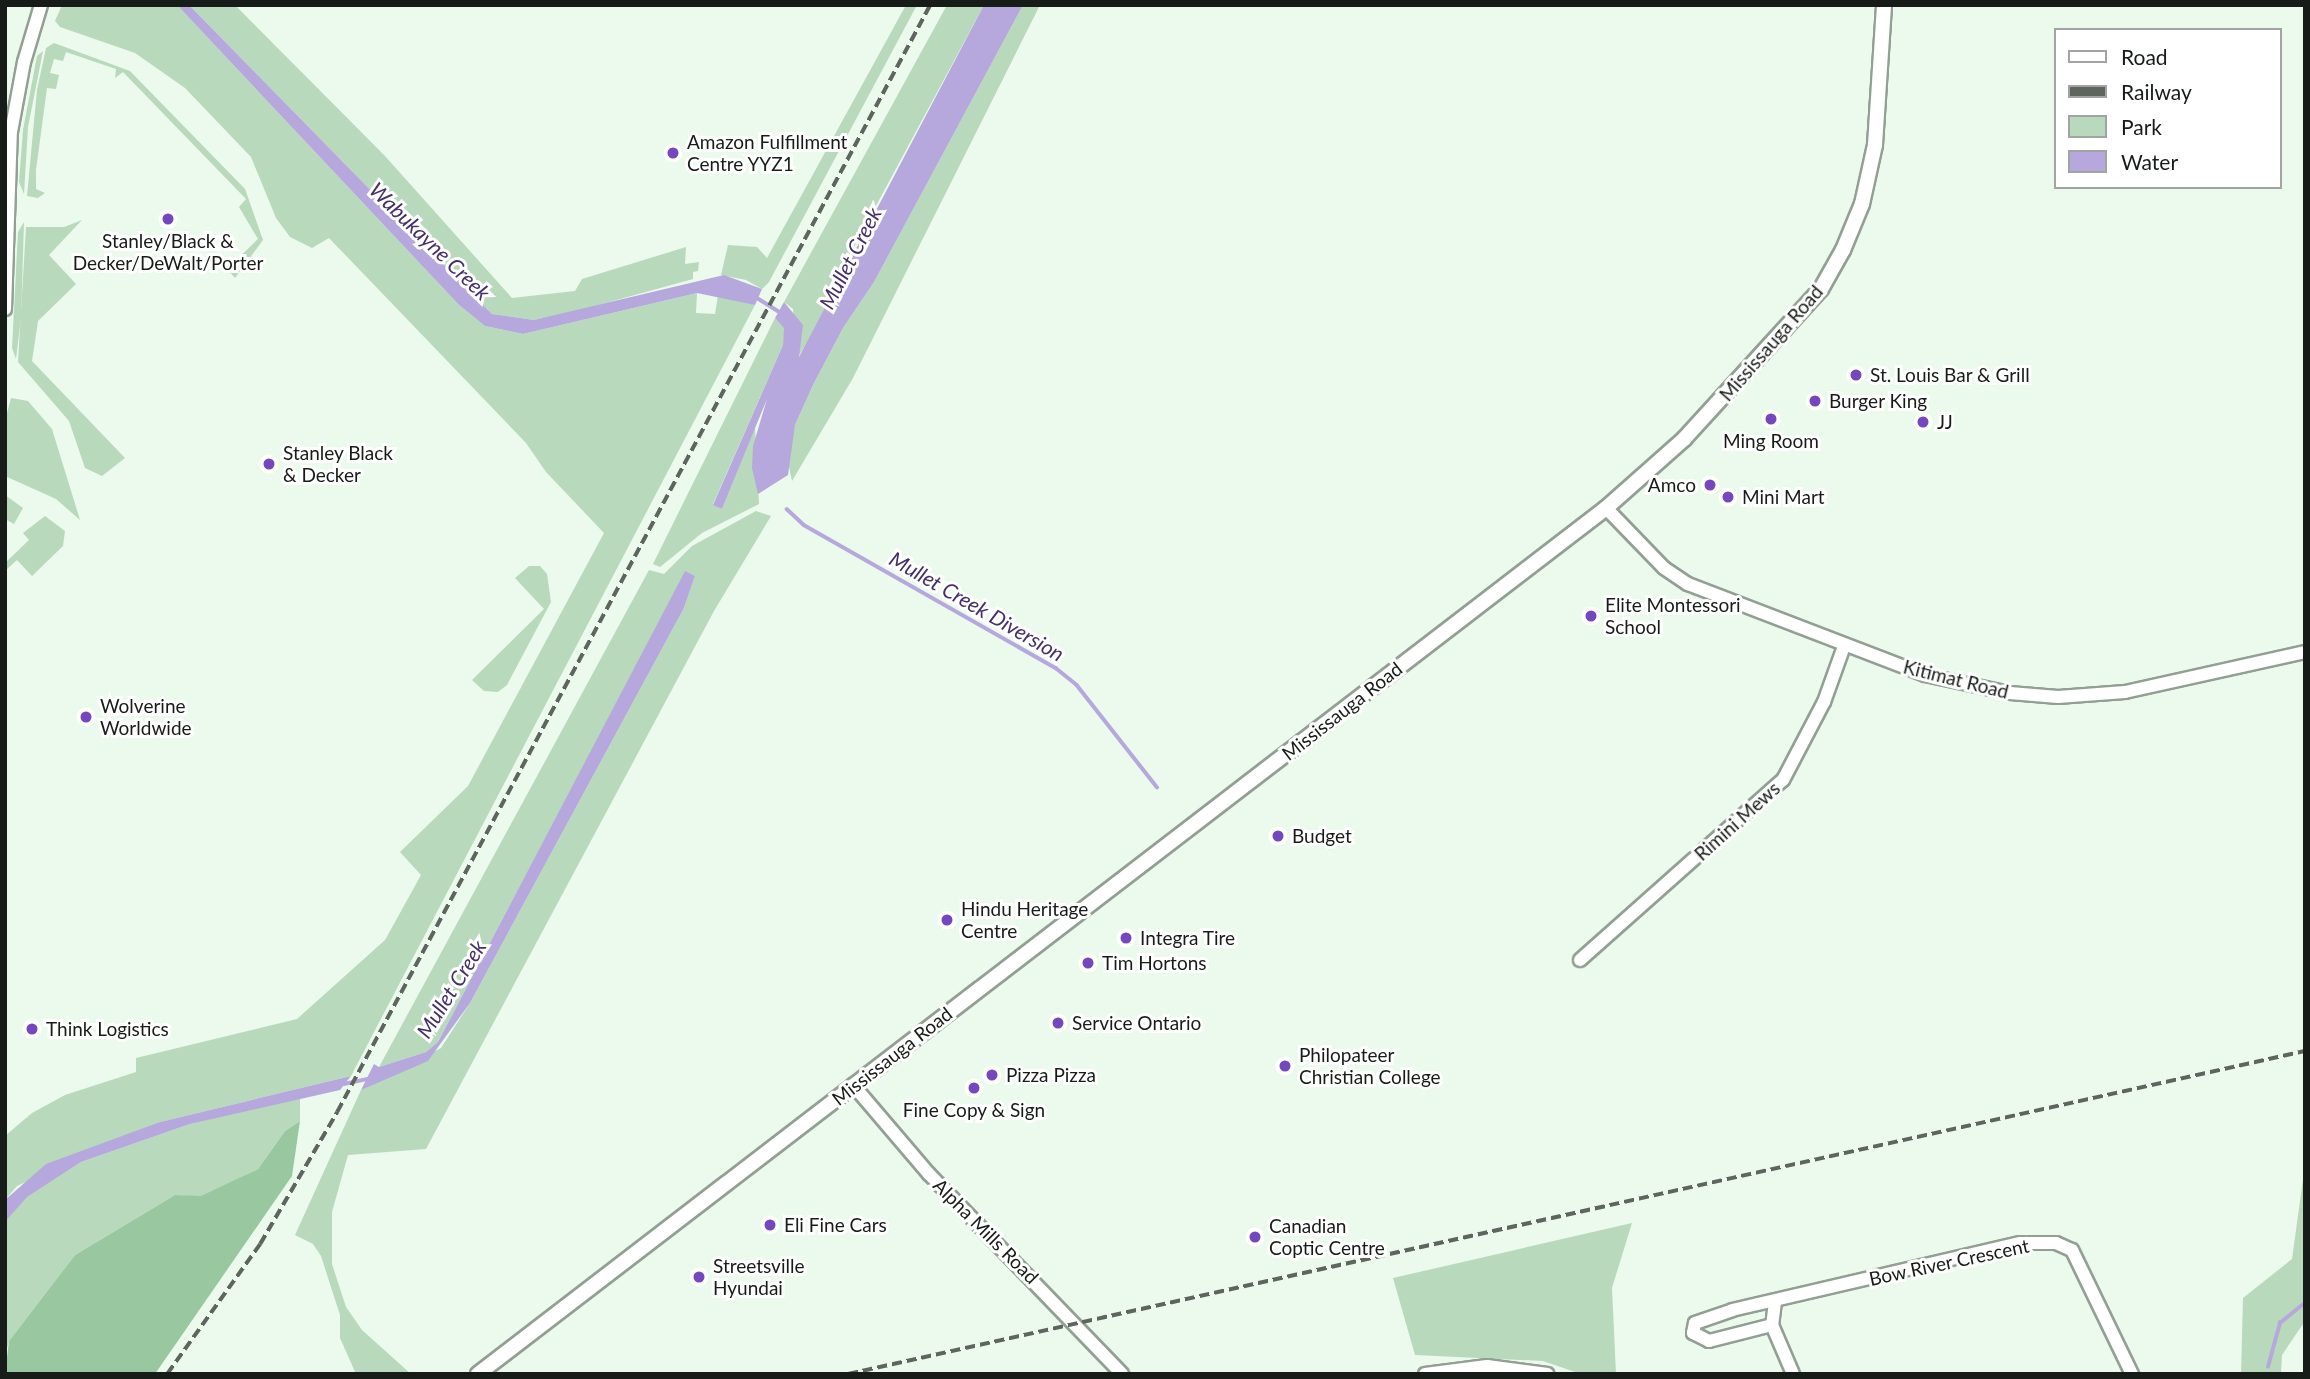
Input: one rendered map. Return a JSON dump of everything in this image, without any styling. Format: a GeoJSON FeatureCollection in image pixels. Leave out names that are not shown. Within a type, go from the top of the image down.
{"type":"FeatureCollection","features":[{"type":"Feature","properties":{"kind":"main road","name":"Mississauga Road"},"geometry":{"type":"LineString","coordinates":[[478,1374],[1606,508],[1715,408],[1821,289],[1843,250],[1862,204],[1875,145],[1884,5]]}},
{"type":"Feature","properties":{"kind":"street"},"geometry":{"type":"LineString","coordinates":[[5,309],[11,132],[24,62],[41,5]]}},
{"type":"Feature","properties":{"kind":"street","name":"Kitimat Road"},"geometry":{"type":"LineString","coordinates":[[1606,508],[1664,568],[1688,584],[1925,675],[2039,697],[2125,692],[2305,652]]}},
{"type":"Feature","properties":{"kind":"street","name":"Rimini Mews"},"geometry":{"type":"LineString","coordinates":[[1580,960],[1783,780],[1824,702],[1844,646]]}},
{"type":"Feature","properties":{"kind":"street","name":"Alpha Mills Road"},"geometry":{"type":"LineString","coordinates":[[853,1086],[929,1174],[1122,1374]]}},
{"type":"Feature","properties":{"kind":"street","name":"Bow River Crescent"},"geometry":{"type":"LineString","coordinates":[[1772,1325],[1709,1341],[1693,1333],[1695,1323],[1706,1318],[2020,1243],[2056,1244],[2072,1250],[2132,1374]]}},
{"type":"Feature","properties":{"kind":"street"},"geometry":{"type":"LineString","coordinates":[[1774,1302],[1772,1325],[1793,1374]]}},
{"type":"Feature","properties":{"kind":"street"},"geometry":{"type":"LineString","coordinates":[[1425,1374],[1487,1366],[1548,1374]]}},
{"type":"Feature","properties":{"kind":"green space"},"geometry":{"type":"Polygon","coordinates":[[[62,5],[177,5],[459,305],[485,326],[523,334],[697,293],[696,313],[715,314],[718,295],[755,305],[351,1076],[160,1122],[17,1186],[5,1200],[5,1136],[32,1113],[65,1095],[136,1072],[136,1058],[297,1019],[385,940],[421,875],[400,852],[468,786],[604,533],[546,472],[526,443],[329,238],[312,248],[290,237],[276,218],[251,157],[185,88],[135,53],[60,27],[55,21],[62,5]]]}},
{"type":"Feature","properties":{"kind":"green space"},"geometry":{"type":"Polygon","coordinates":[[[189,5],[235,5],[385,156],[512,298],[575,291],[582,279],[686,247],[685,264],[699,262],[698,271],[693,272],[693,279],[573,312],[534,320],[492,314],[189,5]]]}},
{"type":"Feature","properties":{"kind":"green space"},"geometry":{"type":"Polygon","coordinates":[[[906,5],[917,5],[769,282],[762,289],[746,280],[721,275],[728,245],[757,247],[767,258],[906,5]]]}},
{"type":"Feature","properties":{"kind":"green space"},"geometry":{"type":"Polygon","coordinates":[[[947,5],[984,5],[835,282],[822,319],[798,357],[793,309],[784,302],[947,5]]]}},
{"type":"Feature","properties":{"kind":"green space"},"geometry":{"type":"Polygon","coordinates":[[[1023,5],[1040,5],[853,378],[792,481],[787,458],[795,425],[813,385],[843,328],[874,282],[1023,5]]]}},
{"type":"Feature","properties":{"kind":"green space"},"geometry":{"type":"Polygon","coordinates":[[[54,43],[130,71],[245,189],[263,240],[235,278],[227,269],[258,239],[239,207],[246,199],[123,72],[115,78],[116,69],[66,52],[63,61],[54,59],[50,73],[59,75],[56,89],[47,88],[36,170],[36,189],[45,193],[38,198],[27,196],[37,90],[46,48],[54,43]]]}},
{"type":"Feature","properties":{"kind":"green space"},"geometry":{"type":"Polygon","coordinates":[[[43,51],[28,127],[24,194],[19,182],[23,130],[37,56],[43,51]]]}},
{"type":"Feature","properties":{"kind":"green space"},"geometry":{"type":"Polygon","coordinates":[[[82,220],[49,255],[76,284],[38,321],[32,361],[125,458],[102,476],[85,468],[69,421],[18,362],[26,227],[64,227],[82,220]]]}},
{"type":"Feature","properties":{"kind":"green space"},"geometry":{"type":"Polygon","coordinates":[[[24,222],[21,318],[16,359],[12,348],[18,232],[24,222]]]}},
{"type":"Feature","properties":{"kind":"green space"},"geometry":{"type":"Polygon","coordinates":[[[775,318],[785,328],[783,345],[713,504],[722,509],[755,427],[759,504],[702,533],[660,567],[653,564],[775,318]]]}},
{"type":"Feature","properties":{"kind":"green space"},"geometry":{"type":"Polygon","coordinates":[[[11,398],[28,401],[52,429],[80,520],[56,499],[5,476],[5,421],[11,398]]]}},
{"type":"Feature","properties":{"kind":"green space"},"geometry":{"type":"Polygon","coordinates":[[[5,495],[23,508],[14,524],[5,519],[5,495]]]}},
{"type":"Feature","properties":{"kind":"green space"},"geometry":{"type":"Polygon","coordinates":[[[756,511],[771,516],[714,611],[426,1149],[348,1155],[332,1212],[332,1264],[346,1307],[362,1330],[411,1374],[356,1374],[340,1338],[340,1315],[321,1256],[313,1244],[295,1235],[361,1090],[441,1048],[470,1003],[684,608],[695,576],[685,572],[438,1042],[426,1052],[379,1067],[649,570],[664,574],[692,546],[756,511]]]}},
{"type":"Feature","properties":{"kind":"green space"},"geometry":{"type":"Polygon","coordinates":[[[45,516],[65,531],[63,546],[32,576],[17,560],[7,569],[5,563],[29,540],[23,533],[45,516]]]}},
{"type":"Feature","properties":{"kind":"green space"},"geometry":{"type":"Polygon","coordinates":[[[529,566],[540,566],[547,574],[551,602],[507,685],[498,692],[484,691],[472,680],[544,609],[515,578],[529,566]]]}},
{"type":"Feature","properties":{"kind":"green space"},"geometry":{"type":"Polygon","coordinates":[[[300,1097],[300,1121],[285,1131],[258,1169],[201,1197],[175,1195],[75,1255],[9,1341],[5,1356],[5,1222],[26,1197],[81,1162],[190,1124],[300,1097]]]}},
{"type":"Feature","properties":{"kind":"green space"},"geometry":{"type":"Polygon","coordinates":[[[300,1121],[292,1176],[155,1374],[5,1374],[9,1341],[75,1255],[175,1195],[201,1196],[258,1169],[285,1131],[300,1121]]]}},
{"type":"Feature","properties":{"kind":"green space"},"geometry":{"type":"Polygon","coordinates":[[[2305,1165],[2305,1321],[2282,1355],[2281,1374],[2241,1374],[2243,1298],[2292,1259],[2305,1165]]]}},
{"type":"Feature","properties":{"kind":"green space"},"geometry":{"type":"Polygon","coordinates":[[[1632,1223],[1612,1288],[1616,1374],[1581,1374],[1543,1361],[1415,1355],[1393,1278],[1632,1223]]]}},
{"type":"Feature","properties":{"kind":"water"},"geometry":{"type":"Polygon","coordinates":[[[177,5],[189,5],[492,314],[534,320],[724,275],[762,289],[755,305],[697,293],[523,334],[485,326],[459,305],[177,5]]]}},
{"type":"Feature","properties":{"kind":"water"},"geometry":{"type":"Polygon","coordinates":[[[984,5],[1023,5],[874,282],[843,328],[813,385],[795,425],[788,475],[758,494],[752,468],[753,446],[767,399],[722,509],[713,505],[783,345],[784,328],[775,318],[784,302],[803,325],[799,357],[984,5]]]}},
{"type":"Feature","properties":{"kind":"water"},"geometry":{"type":"Polygon","coordinates":[[[685,571],[695,576],[684,608],[470,1003],[428,1061],[361,1090],[374,1064],[379,1067],[426,1052],[438,1042],[685,571]]]}},
{"type":"Feature","properties":{"kind":"water"},"geometry":{"type":"Polygon","coordinates":[[[351,1076],[340,1090],[190,1124],[81,1162],[27,1197],[5,1222],[5,1200],[46,1164],[160,1122],[351,1076]]]}},
{"type":"Feature","properties":{"kind":"waterway","name":"Wabukayne Creek"},"geometry":{"type":"LineString","coordinates":[[754,296],[781,313]]}},
{"type":"Feature","properties":{"kind":"waterway","name":"Mullet Creek Diversion"},"geometry":{"type":"LineString","coordinates":[[787,509],[804,525],[1056,668],[1077,685],[1157,787]]}},
{"type":"Feature","properties":{"kind":"waterway","name":"Mullet Creek"},"geometry":{"type":"LineString","coordinates":[[344,1084],[367,1079]]}},
{"type":"Feature","properties":{"kind":"waterway"},"geometry":{"type":"LineString","coordinates":[[2268,1367],[2280,1323],[2305,1303]]}},
{"type":"Feature","properties":{"kind":"railway"},"geometry":{"type":"LineString","coordinates":[[167,1374],[260,1244],[337,1112],[930,5]]}},
{"type":"Feature","properties":{"kind":"railway"},"geometry":{"type":"LineString","coordinates":[[848,1374],[2305,1051]]}},
{"type":"Feature","properties":{"kind":"place","name":"Amazon Fulfillment Centre YYZ1"},"geometry":{"type":"Point","coordinates":[673,153]}},
{"type":"Feature","properties":{"kind":"place","name":"Stanley/Black & Decker/DeWalt/Porter"},"geometry":{"type":"Point","coordinates":[168,219]}},
{"type":"Feature","properties":{"kind":"place","name":"St. Louis Bar & Grill"},"geometry":{"type":"Point","coordinates":[1856,375]}},
{"type":"Feature","properties":{"kind":"place","name":"Burger King"},"geometry":{"type":"Point","coordinates":[1815,401]}},
{"type":"Feature","properties":{"kind":"place","name":"Ming Room"},"geometry":{"type":"Point","coordinates":[1771,419]}},
{"type":"Feature","properties":{"kind":"place","name":"JJ"},"geometry":{"type":"Point","coordinates":[1923,422]}},
{"type":"Feature","properties":{"kind":"place","name":"Stanley Black & Decker"},"geometry":{"type":"Point","coordinates":[269,464]}},
{"type":"Feature","properties":{"kind":"place","name":"Amco"},"geometry":{"type":"Point","coordinates":[1710,485]}},
{"type":"Feature","properties":{"kind":"place","name":"Mini Mart"},"geometry":{"type":"Point","coordinates":[1728,497]}},
{"type":"Feature","properties":{"kind":"place","name":"Elite Montessori School"},"geometry":{"type":"Point","coordinates":[1591,616]}},
{"type":"Feature","properties":{"kind":"place","name":"Wolverine Worldwide"},"geometry":{"type":"Point","coordinates":[86,717]}},
{"type":"Feature","properties":{"kind":"place","name":"Budget"},"geometry":{"type":"Point","coordinates":[1278,836]}},
{"type":"Feature","properties":{"kind":"place","name":"Hindu Heritage Centre"},"geometry":{"type":"Point","coordinates":[947,920]}},
{"type":"Feature","properties":{"kind":"place","name":"Integra Tire"},"geometry":{"type":"Point","coordinates":[1126,938]}},
{"type":"Feature","properties":{"kind":"place","name":"Tim Hortons"},"geometry":{"type":"Point","coordinates":[1088,963]}},
{"type":"Feature","properties":{"kind":"place","name":"Service Ontario"},"geometry":{"type":"Point","coordinates":[1058,1023]}},
{"type":"Feature","properties":{"kind":"place","name":"Think Logistics"},"geometry":{"type":"Point","coordinates":[32,1029]}},
{"type":"Feature","properties":{"kind":"place","name":"Philopateer Christian College"},"geometry":{"type":"Point","coordinates":[1285,1066]}},
{"type":"Feature","properties":{"kind":"place","name":"Pizza Pizza"},"geometry":{"type":"Point","coordinates":[992,1075]}},
{"type":"Feature","properties":{"kind":"place","name":"Fine Copy & Sign"},"geometry":{"type":"Point","coordinates":[974,1088]}},
{"type":"Feature","properties":{"kind":"place","name":"Eli Fine Cars"},"geometry":{"type":"Point","coordinates":[770,1225]}},
{"type":"Feature","properties":{"kind":"place","name":"Canadian Coptic Centre"},"geometry":{"type":"Point","coordinates":[1255,1237]}},
{"type":"Feature","properties":{"kind":"place","name":"Streetsville Hyundai"},"geometry":{"type":"Point","coordinates":[699,1277]}}]}
